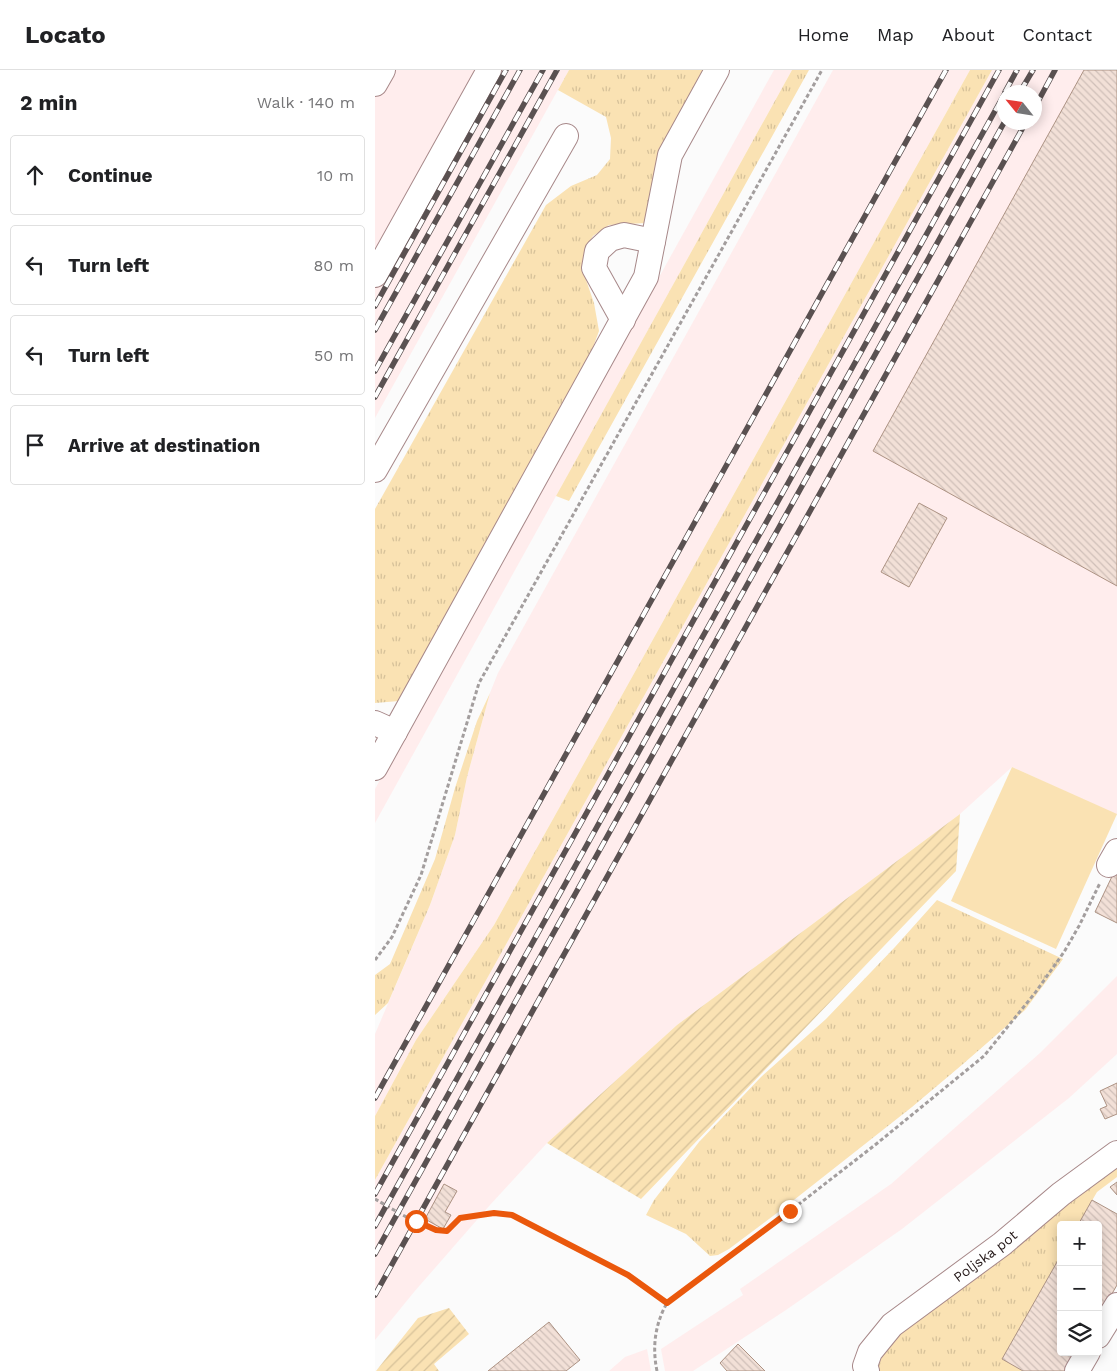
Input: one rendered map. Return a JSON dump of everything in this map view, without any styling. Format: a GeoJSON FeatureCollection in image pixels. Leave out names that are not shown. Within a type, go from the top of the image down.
{"type":"FeatureCollection","features":[{"type":"Feature","properties":{"kind":"street"},"geometry":{"type":"LineString","coordinates":[[375,84],[383,70]]}},
{"type":"Feature","properties":{"kind":"street"},"geometry":{"type":"LineString","coordinates":[[375,275],[489,70]]}},
{"type":"Feature","properties":{"kind":"street"},"geometry":{"type":"LineString","coordinates":[[375,768],[385,727],[623,320],[646,277],[670,155],[717,70]]}},
{"type":"Feature","properties":{"kind":"street"},"geometry":{"type":"LineString","coordinates":[[375,470],[566,136]]}},
{"type":"Feature","properties":{"kind":"street"},"geometry":{"type":"LineString","coordinates":[[623,320],[595,268],[597,250],[610,239],[624,235],[653,241]]}},
{"type":"Feature","properties":{"kind":"street","name":"Poljska pot"},"geometry":{"type":"LineString","coordinates":[[863,1369],[870,1352],[892,1325],[1002,1244],[1061,1194],[1117,1153]]}},
{"type":"Feature","properties":{"kind":"street"},"geometry":{"type":"LineString","coordinates":[[1102,1329],[1117,1305]]}},
{"type":"Feature","properties":{"kind":"street"},"geometry":{"type":"LineString","coordinates":[[1077,1371],[1086,1356]]}},
{"type":"Feature","properties":{"kind":"path"},"geometry":{"type":"LineString","coordinates":[[375,960],[392,937],[421,875],[479,683],[822,70]]}},
{"type":"Feature","properties":{"kind":"path"},"geometry":{"type":"LineString","coordinates":[[657,1371],[655,1355],[656,1334],[659,1316],[667,1303],[806,1199],[983,1056],[1035,994],[1064,952],[1113,858]]}},
{"type":"Feature","properties":{"kind":"path"},"geometry":{"type":"LineString","coordinates":[[375,1200],[436,1230],[447,1231],[460,1218],[494,1213],[512,1215],[628,1275],[667,1303]]}},
{"type":"Feature","properties":{"kind":"shaded area"},"geometry":{"type":"Polygon","coordinates":[[[375,70],[569,70],[375,418],[375,70]]]}},
{"type":"Feature","properties":{"kind":"shaded area"},"geometry":{"type":"Polygon","coordinates":[[[774,70],[792,70],[375,823],[375,789],[774,70]]]}},
{"type":"Feature","properties":{"kind":"shaded area"},"geometry":{"type":"Polygon","coordinates":[[[833,70],[970,70],[494,925],[416,1040],[375,1116],[375,1034],[430,905],[455,835],[467,777],[490,693],[498,673],[833,70]]]}},
{"type":"Feature","properties":{"kind":"shaded area"},"geometry":{"type":"Polygon","coordinates":[[[992,70],[1117,70],[1117,815],[1012,767],[960,814],[677,1025],[547,1143],[414,1292],[375,1340],[375,1180],[992,70]]]}},
{"type":"Feature","properties":{"kind":"shaded area"},"geometry":{"type":"Polygon","coordinates":[[[1117,976],[1117,1054],[1069,1098],[902,1229],[786,1310],[693,1371],[665,1371],[661,1349],[743,1295],[740,1289],[891,1184],[1040,1053],[1117,976]]]}},
{"type":"Feature","properties":{"kind":"shaded area"},"geometry":{"type":"Polygon","coordinates":[[[647,1349],[651,1371],[609,1371],[625,1357],[647,1349]]]}},
{"type":"Feature","properties":{"kind":"green space"},"geometry":{"type":"Polygon","coordinates":[[[569,70],[703,70],[664,145],[647,223],[609,225],[593,236],[584,251],[584,274],[594,303],[599,331],[588,361],[399,701],[375,703],[375,509],[546,205],[571,186],[597,175],[610,159],[611,138],[606,117],[558,90],[569,70]]]}},
{"type":"Feature","properties":{"kind":"green space"},"geometry":{"type":"Polygon","coordinates":[[[792,70],[809,70],[569,501],[556,496],[792,70]]]}},
{"type":"Feature","properties":{"kind":"green space"},"geometry":{"type":"Polygon","coordinates":[[[970,70],[992,70],[375,1180],[375,1116],[416,1040],[494,925],[970,70]]]}},
{"type":"Feature","properties":{"kind":"green space"},"geometry":{"type":"Polygon","coordinates":[[[490,693],[467,777],[455,835],[430,905],[388,1003],[375,1015],[375,975],[390,964],[435,859],[455,788],[477,721],[490,693]]]}},
{"type":"Feature","properties":{"kind":"green space"},"geometry":{"type":"Polygon","coordinates":[[[1012,767],[1117,814],[1056,949],[951,901],[1012,767]]]}},
{"type":"Feature","properties":{"kind":"green space"},"geometry":{"type":"Polygon","coordinates":[[[960,814],[956,871],[641,1199],[547,1143],[677,1025],[960,814]]]}},
{"type":"Feature","properties":{"kind":"green space"},"geometry":{"type":"Polygon","coordinates":[[[937,900],[1063,959],[1025,1010],[912,1107],[785,1207],[729,1249],[718,1255],[710,1256],[686,1234],[646,1215],[654,1200],[699,1142],[761,1077],[826,1019],[937,900]]]}},
{"type":"Feature","properties":{"kind":"green space"},"geometry":{"type":"Polygon","coordinates":[[[1117,1161],[1117,1177],[1097,1192],[1080,1221],[1057,1221],[1057,1262],[1003,1359],[1023,1371],[878,1371],[880,1358],[891,1336],[1067,1205],[1067,1198],[1117,1161]]]}},
{"type":"Feature","properties":{"kind":"green space"},"geometry":{"type":"Polygon","coordinates":[[[449,1308],[469,1334],[434,1364],[439,1371],[376,1371],[418,1318],[449,1308]]]}},
{"type":"Feature","properties":{"kind":"building"},"geometry":{"type":"Polygon","coordinates":[[[1084,70],[1117,70],[1117,586],[873,451],[1084,70]]]}},
{"type":"Feature","properties":{"kind":"building"},"geometry":{"type":"Polygon","coordinates":[[[919,503],[947,518],[909,587],[881,572],[919,503]]]}},
{"type":"Feature","properties":{"kind":"building"},"geometry":{"type":"Polygon","coordinates":[[[1117,866],[1117,923],[1095,912],[1117,866]]]}},
{"type":"Feature","properties":{"kind":"building"},"geometry":{"type":"Polygon","coordinates":[[[1117,1083],[1117,1114],[1105,1119],[1100,1109],[1107,1106],[1100,1091],[1117,1083]]]}},
{"type":"Feature","properties":{"kind":"building"},"geometry":{"type":"Polygon","coordinates":[[[1117,1182],[1117,1195],[1110,1187],[1117,1182]]]}},
{"type":"Feature","properties":{"kind":"building"},"geometry":{"type":"Polygon","coordinates":[[[444,1184],[457,1191],[445,1212],[451,1215],[443,1229],[425,1219],[444,1184]]]}},
{"type":"Feature","properties":{"kind":"building"},"geometry":{"type":"Polygon","coordinates":[[[1092,1200],[1117,1214],[1117,1285],[1102,1311],[1102,1221],[1080,1221],[1092,1200]]]}},
{"type":"Feature","properties":{"kind":"building"},"geometry":{"type":"Polygon","coordinates":[[[1057,1262],[1057,1356],[1077,1356],[1068,1371],[1023,1371],[1002,1359],[1057,1262]]]}},
{"type":"Feature","properties":{"kind":"building"},"geometry":{"type":"Polygon","coordinates":[[[549,1322],[580,1360],[566,1371],[488,1371],[549,1322]]]}},
{"type":"Feature","properties":{"kind":"building"},"geometry":{"type":"Polygon","coordinates":[[[738,1344],[765,1371],[727,1371],[720,1363],[738,1344]]]}},
{"type":"Feature","properties":{"kind":"railway"},"geometry":{"type":"LineString","coordinates":[[375,306],[506,70]]}},
{"type":"Feature","properties":{"kind":"railway"},"geometry":{"type":"LineString","coordinates":[[375,330],[520,70]]}},
{"type":"Feature","properties":{"kind":"railway"},"geometry":{"type":"LineString","coordinates":[[375,371],[543,70]]}},
{"type":"Feature","properties":{"kind":"railway"},"geometry":{"type":"LineString","coordinates":[[375,397],[557,70]]}},
{"type":"Feature","properties":{"kind":"railway"},"geometry":{"type":"LineString","coordinates":[[375,1098],[946,70]]}},
{"type":"Feature","properties":{"kind":"railway"},"geometry":{"type":"LineString","coordinates":[[375,1194],[999,70]]}},
{"type":"Feature","properties":{"kind":"railway"},"geometry":{"type":"LineString","coordinates":[[1009,85],[1017,70]]}},
{"type":"Feature","properties":{"kind":"railway"},"geometry":{"type":"LineString","coordinates":[[1024,85],[1033,70]]}},
{"type":"Feature","properties":{"kind":"railway"},"geometry":{"type":"LineString","coordinates":[[1042,94],[1055,70]]}},
{"type":"Feature","properties":{"kind":"railway"},"geometry":{"type":"LineString","coordinates":[[375,1226],[997,107]]}},
{"type":"Feature","properties":{"kind":"railway"},"geometry":{"type":"LineString","coordinates":[[375,1254],[1000,130]]}},
{"type":"Feature","properties":{"kind":"railway"},"geometry":{"type":"LineString","coordinates":[[375,1295],[1022,130]]}},
{"type":"Feature","properties":{"kind":"route"},"geometry":{"type":"LineString","coordinates":[[416,1221],[436,1230],[447,1231],[460,1218],[494,1213],[512,1215],[628,1275],[667,1303],[790,1211]]}}]}
